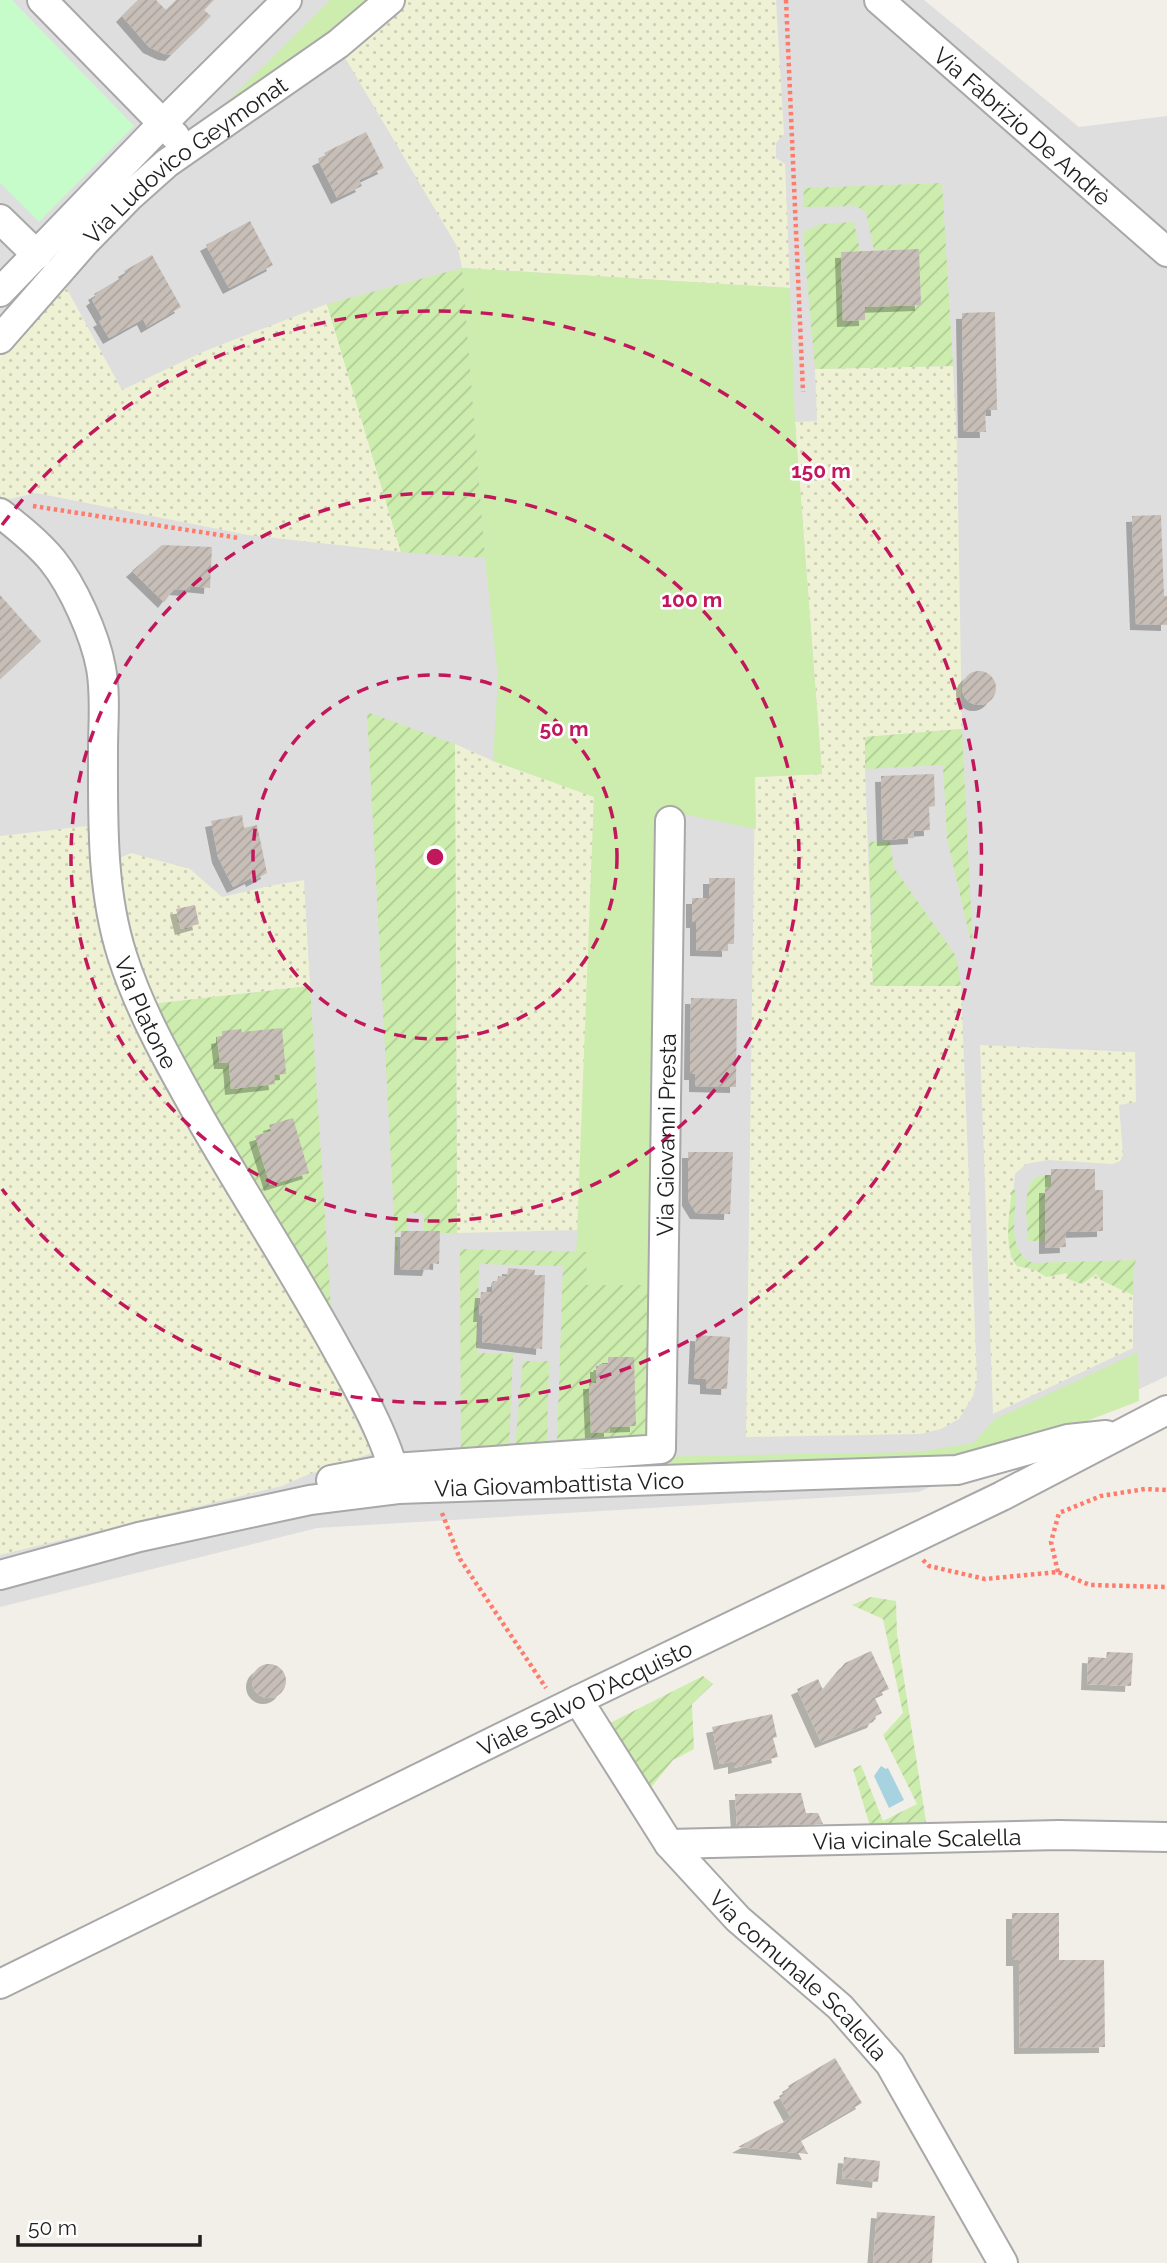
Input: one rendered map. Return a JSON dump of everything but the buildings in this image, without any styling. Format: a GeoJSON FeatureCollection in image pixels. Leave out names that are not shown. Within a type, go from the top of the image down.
{"type":"FeatureCollection","features":[{"type":"Feature","properties":{"kind":"street"},"geometry":{"type":"LineString","coordinates":[[42,0],[187,149]]}},
{"type":"Feature","properties":{"kind":"street","name":"Via Ludovico Geymonat"},"geometry":{"type":"LineString","coordinates":[[0,292],[163,123],[287,0]]}},
{"type":"Feature","properties":{"kind":"street","name":"Via Ludovico Geymonat"},"geometry":{"type":"LineString","coordinates":[[0,340],[85,242],[167,163],[338,44],[390,0]]}},
{"type":"Feature","properties":{"kind":"street","name":"Via Fabrizio De Andrè"},"geometry":{"type":"LineString","coordinates":[[879,0],[1167,252]]}},
{"type":"Feature","properties":{"kind":"street"},"geometry":{"type":"LineString","coordinates":[[0,219],[37,256]]}},
{"type":"Feature","properties":{"kind":"street","name":"Via Platone"},"geometry":{"type":"LineString","coordinates":[[1,513],[53,561],[83,611],[97,649],[103,691],[103,832],[111,909],[122,954],[144,1012],[174,1072],[359,1390],[396,1478]]}},
{"type":"Feature","properties":{"kind":"street","name":"Via Giovanni Presta"},"geometry":{"type":"LineString","coordinates":[[396,1478],[661,1449],[670,821]]}},
{"type":"Feature","properties":{"kind":"street","name":"Viale Salvo D'Acquisto"},"geometry":{"type":"LineString","coordinates":[[0,1984],[578,1700],[1002,1496],[1167,1410]]}},
{"type":"Feature","properties":{"kind":"street","name":"Via Giovambattista Vico"},"geometry":{"type":"LineString","coordinates":[[0,1575],[139,1537],[310,1500],[396,1478],[435,1489],[957,1470],[1068,1439],[1123,1434]]}},
{"type":"Feature","properties":{"kind":"street"},"geometry":{"type":"LineString","coordinates":[[957,1470],[982,1474],[1002,1496]]}},
{"type":"Feature","properties":{"kind":"street","name":"Via comunale Scalella"},"geometry":{"type":"LineString","coordinates":[[578,1700],[669,1844],[738,1919],[840,2007],[890,2064],[1003,2263]]}},
{"type":"Feature","properties":{"kind":"street","name":"Via vicinale Scalella"},"geometry":{"type":"LineString","coordinates":[[669,1844],[1059,1835],[1167,1837]]}},
{"type":"Feature","properties":{"kind":"path"},"geometry":{"type":"LineString","coordinates":[[786,0],[803,392]]}},
{"type":"Feature","properties":{"kind":"path"},"geometry":{"type":"LineString","coordinates":[[1,513],[31,506],[239,538]]}},
{"type":"Feature","properties":{"kind":"path"},"geometry":{"type":"LineString","coordinates":[[435,1489],[460,1559],[547,1689]]}},
{"type":"Feature","properties":{"kind":"path"},"geometry":{"type":"LineString","coordinates":[[1058,1572],[1051,1542],[1059,1513],[1101,1496],[1145,1489],[1167,1490]]}},
{"type":"Feature","properties":{"kind":"path"},"geometry":{"type":"LineString","coordinates":[[905,1542],[929,1566],[985,1579],[1058,1572],[1090,1585],[1167,1587]]}},
{"type":"Feature","properties":{"kind":"shaded area"},"geometry":{"type":"Polygon","coordinates":[[[0,0],[924,0],[1079,127],[1167,116],[1167,1376],[919,1492],[317,1528],[0,1607],[0,0]]]}},
{"type":"Feature","properties":{"kind":"green space"},"geometry":{"type":"Polygon","coordinates":[[[0,0],[12,0],[134,126],[39,222],[0,183],[0,0]]]}},
{"type":"Feature","properties":{"kind":"green space"},"geometry":{"type":"Polygon","coordinates":[[[330,0],[379,0],[219,110],[330,0]]]}},
{"type":"Feature","properties":{"kind":"green space"},"geometry":{"type":"Polygon","coordinates":[[[405,0],[776,0],[784,134],[776,143],[776,158],[785,164],[790,288],[462,268],[458,248],[341,51],[405,0]]]}},
{"type":"Feature","properties":{"kind":"green space"},"geometry":{"type":"Polygon","coordinates":[[[942,183],[953,366],[815,369],[803,232],[821,224],[854,222],[860,251],[841,252],[843,321],[865,320],[865,307],[921,305],[919,249],[874,250],[866,212],[856,206],[803,207],[804,188],[942,183]]]}},
{"type":"Feature","properties":{"kind":"green space"},"geometry":{"type":"Polygon","coordinates":[[[462,268],[790,288],[795,422],[822,774],[755,777],[756,829],[658,809],[648,1285],[575,1285],[594,797],[493,761],[498,678],[485,558],[462,268]]]}},
{"type":"Feature","properties":{"kind":"green space"},"geometry":{"type":"Polygon","coordinates":[[[462,268],[485,558],[401,552],[327,304],[462,268]]]}},
{"type":"Feature","properties":{"kind":"green space"},"geometry":{"type":"Polygon","coordinates":[[[62,280],[122,390],[205,351],[327,304],[401,552],[248,535],[36,493],[5,500],[0,495],[0,354],[62,280]]]}},
{"type":"Feature","properties":{"kind":"green space"},"geometry":{"type":"Polygon","coordinates":[[[953,366],[962,729],[866,737],[865,769],[873,985],[961,986],[977,1380],[973,1396],[959,1419],[941,1429],[921,1434],[746,1437],[755,777],[822,774],[795,422],[817,421],[815,369],[953,366]]]}},
{"type":"Feature","properties":{"kind":"green space"},"geometry":{"type":"Polygon","coordinates":[[[367,712],[455,744],[457,1233],[424,1233],[424,1213],[408,1213],[407,1231],[398,1232],[397,1272],[367,712]]]}},
{"type":"Feature","properties":{"kind":"green space"},"geometry":{"type":"Polygon","coordinates":[[[962,729],[973,951],[947,838],[943,765],[865,769],[865,737],[962,729]]]}},
{"type":"Feature","properties":{"kind":"green space"},"geometry":{"type":"Polygon","coordinates":[[[455,744],[493,761],[594,796],[579,1230],[457,1233],[455,744]]]}},
{"type":"Feature","properties":{"kind":"green space"},"geometry":{"type":"Polygon","coordinates":[[[87,826],[96,898],[113,975],[156,1073],[298,1303],[372,1453],[282,1486],[0,1555],[0,836],[87,826]]]}},
{"type":"Feature","properties":{"kind":"green space"},"geometry":{"type":"Polygon","coordinates":[[[890,841],[894,868],[956,956],[961,986],[873,986],[869,842],[890,841]]]}},
{"type":"Feature","properties":{"kind":"green space"},"geometry":{"type":"Polygon","coordinates":[[[131,853],[190,869],[222,897],[304,880],[310,986],[152,1004],[124,915],[115,860],[131,853]]]}},
{"type":"Feature","properties":{"kind":"green space"},"geometry":{"type":"Polygon","coordinates":[[[310,986],[331,1308],[209,1111],[152,1004],[310,986]]]}},
{"type":"Feature","properties":{"kind":"green space"},"geometry":{"type":"Polygon","coordinates":[[[980,1045],[1135,1052],[1136,1102],[1119,1105],[1123,1155],[1120,1161],[1113,1164],[1048,1160],[1026,1164],[1015,1174],[1009,1243],[1011,1257],[1017,1266],[1058,1275],[1096,1274],[1101,1280],[1133,1295],[1133,1348],[993,1414],[980,1045]]]}},
{"type":"Feature","properties":{"kind":"green space"},"geometry":{"type":"Polygon","coordinates":[[[1051,1175],[1051,1187],[1045,1188],[1045,1241],[1028,1241],[1026,1205],[1029,1186],[1039,1176],[1051,1175]]]}},
{"type":"Feature","properties":{"kind":"green space"},"geometry":{"type":"Polygon","coordinates":[[[1012,1189],[1016,1191],[1014,1232],[1019,1250],[1025,1258],[1033,1263],[1136,1260],[1133,1295],[1101,1280],[1096,1274],[1082,1284],[1070,1280],[1066,1273],[1046,1277],[1034,1269],[1017,1266],[1012,1258],[1008,1239],[1012,1189]]]}},
{"type":"Feature","properties":{"kind":"green space"},"geometry":{"type":"Polygon","coordinates":[[[460,1249],[587,1252],[586,1285],[648,1285],[646,1441],[557,1444],[563,1266],[479,1264],[477,1353],[513,1354],[509,1448],[461,1457],[460,1249]]]}},
{"type":"Feature","properties":{"kind":"green space"},"geometry":{"type":"Polygon","coordinates":[[[1138,1352],[1139,1401],[1066,1429],[971,1452],[923,1458],[547,1474],[646,1457],[918,1452],[973,1443],[995,1419],[1138,1352]]]}},
{"type":"Feature","properties":{"kind":"green space"},"geometry":{"type":"Polygon","coordinates":[[[523,1361],[549,1361],[547,1444],[515,1447],[523,1361]]]}},
{"type":"Feature","properties":{"kind":"green space"},"geometry":{"type":"Polygon","coordinates":[[[871,1597],[896,1601],[897,1635],[927,1828],[872,1833],[853,1769],[861,1765],[883,1821],[917,1804],[883,1735],[903,1713],[883,1619],[852,1605],[871,1597]]]}},
{"type":"Feature","properties":{"kind":"green space"},"geometry":{"type":"Polygon","coordinates":[[[703,1676],[713,1684],[692,1704],[694,1749],[673,1760],[648,1791],[608,1724],[703,1676]]]}},
{"type":"Feature","properties":{"kind":"water"},"geometry":{"type":"Polygon","coordinates":[[[881,1766],[888,1768],[904,1800],[889,1808],[874,1776],[881,1766]]]}}]}
